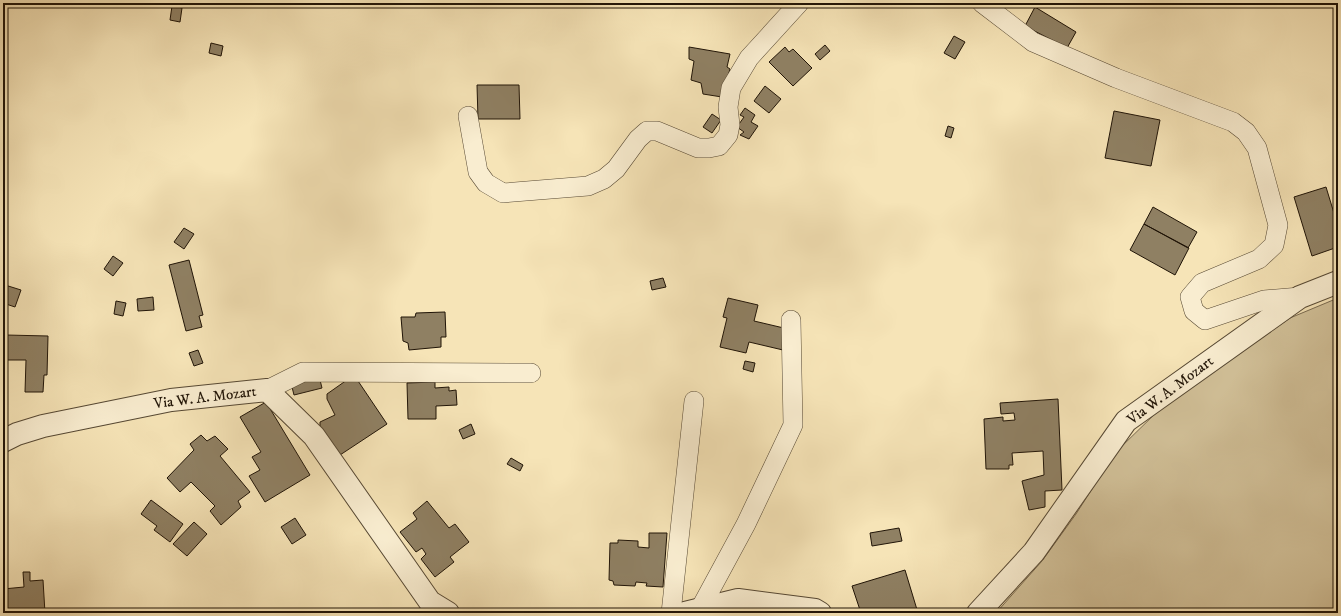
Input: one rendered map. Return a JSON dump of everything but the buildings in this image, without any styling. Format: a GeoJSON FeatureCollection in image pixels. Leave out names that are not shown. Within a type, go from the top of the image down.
{"type":"FeatureCollection","features":[{"type":"Feature","properties":{"kind":"street"},"geometry":{"type":"LineString","coordinates":[[468,116],[478,172],[486,183],[503,192],[588,186],[604,180],[616,169],[638,139],[647,131],[657,131],[698,148],[720,146],[728,135],[730,125],[728,107],[731,88],[749,58],[799,3]]}},
{"type":"Feature","properties":{"kind":"street"},"geometry":{"type":"LineString","coordinates":[[982,3],[1033,42],[1116,78],[1233,122],[1246,132],[1257,148],[1278,225],[1274,245],[1259,259],[1202,283],[1190,297],[1194,311],[1206,320],[1264,300],[1300,297]]}},
{"type":"Feature","properties":{"kind":"street","name":"Via W. A. Mozart"},"geometry":{"type":"LineString","coordinates":[[978,613],[1034,552],[1126,421],[1300,297],[1338,282]]}},
{"type":"Feature","properties":{"kind":"street"},"geometry":{"type":"LineString","coordinates":[[693,611],[746,524],[793,425],[791,320]]}},
{"type":"Feature","properties":{"kind":"street"},"geometry":{"type":"LineString","coordinates":[[267,390],[303,372],[531,373]]}},
{"type":"Feature","properties":{"kind":"street","name":"Via W. A. Mozart"},"geometry":{"type":"LineString","coordinates":[[3,441],[17,434],[43,426],[171,400],[267,390],[314,436],[430,602],[448,613]]}},
{"type":"Feature","properties":{"kind":"street"},"geometry":{"type":"LineString","coordinates":[[671,613],[694,400]]}},
{"type":"Feature","properties":{"kind":"street"},"geometry":{"type":"LineString","coordinates":[[693,611],[738,600],[815,610],[820,613]]}},
{"type":"Feature","properties":{"kind":"shaded area"},"geometry":{"type":"Polygon","coordinates":[[[1338,298],[1338,613],[996,613],[1042,561],[1076,514],[1119,449],[1159,410],[1290,318],[1338,298]]]}}]}
